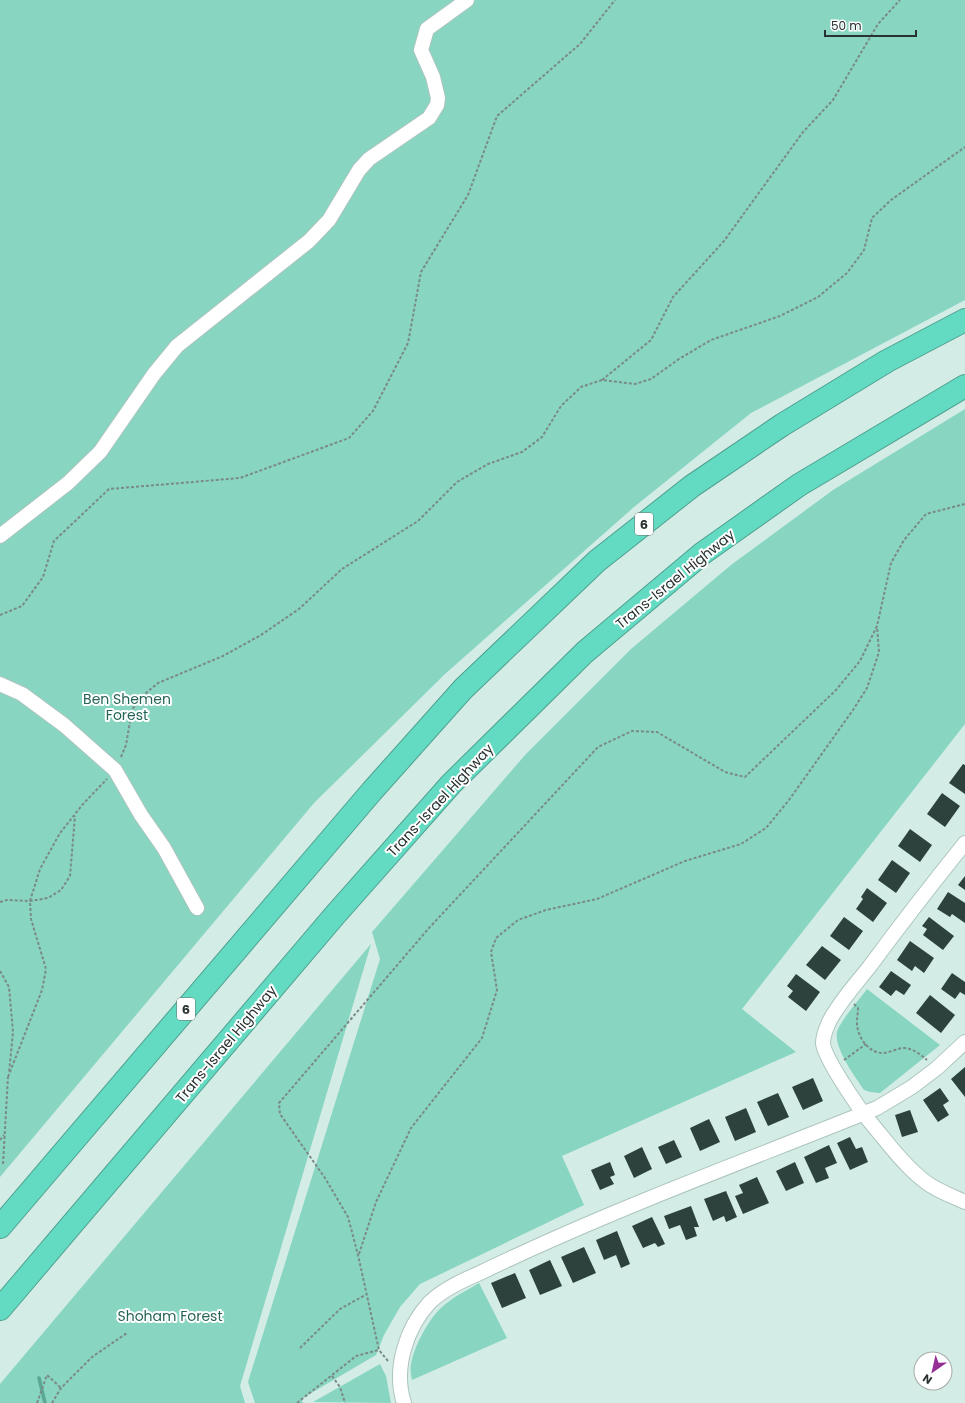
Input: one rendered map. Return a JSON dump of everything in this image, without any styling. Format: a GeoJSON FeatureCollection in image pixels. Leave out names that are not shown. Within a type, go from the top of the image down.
{"type":"FeatureCollection","features":[{"type":"Feature","properties":{"kind":"highway","name":"6"},"geometry":{"type":"LineString","coordinates":[[0,1227],[367,797],[463,689],[597,561],[692,486],[782,424],[887,361],[965,320]]}},
{"type":"Feature","properties":{"kind":"highway","name":"Trans-Israel Highway"},"geometry":{"type":"LineString","coordinates":[[0,1309],[335,915],[451,784],[585,652],[702,553],[799,485],[965,386]]}},
{"type":"Feature","properties":{"kind":"street"},"geometry":{"type":"LineString","coordinates":[[0,536],[68,483],[100,452],[154,374],[177,346],[309,241],[329,220],[359,170],[369,159],[429,118],[437,105],[438,98],[433,77],[421,50],[427,29],[467,0]]}},
{"type":"Feature","properties":{"kind":"street"},"geometry":{"type":"LineString","coordinates":[[0,684],[22,694],[64,725],[116,770],[141,815],[164,848],[197,908]]}},
{"type":"Feature","properties":{"kind":"street"},"geometry":{"type":"LineString","coordinates":[[965,843],[896,931],[829,1021],[823,1044],[834,1068],[864,1114],[901,1158],[916,1174],[937,1189],[965,1202]]}},
{"type":"Feature","properties":{"kind":"street"},"geometry":{"type":"LineString","coordinates":[[404,1403],[402,1398],[400,1369],[402,1356],[410,1333],[417,1320],[431,1302],[442,1292],[466,1279],[592,1222],[877,1108],[907,1090],[937,1068],[965,1042]]}},
{"type":"Feature","properties":{"kind":"path"},"geometry":{"type":"LineString","coordinates":[[0,615],[22,606],[43,577],[54,541],[109,489],[240,478],[349,438],[373,411],[408,342],[421,272],[468,194],[497,116],[580,44],[616,0]]}},
{"type":"Feature","properties":{"kind":"path"},"geometry":{"type":"LineString","coordinates":[[8,1077],[42,990],[46,969],[31,919],[30,901],[40,869],[60,832],[116,770],[126,745],[132,710],[139,699],[158,683],[223,656],[261,635],[299,609],[342,569],[418,521],[457,482],[488,464],[522,452],[542,437],[562,406],[581,387],[602,380],[651,340],[673,297],[724,241],[803,132],[833,100],[878,24],[900,0]]}},
{"type":"Feature","properties":{"kind":"path"},"geometry":{"type":"LineString","coordinates":[[602,380],[635,384],[652,379],[678,359],[711,340],[780,316],[818,297],[847,272],[864,250],[872,218],[891,200],[965,147]]}},
{"type":"Feature","properties":{"kind":"path"},"geometry":{"type":"LineString","coordinates":[[297,1403],[356,1356],[380,1350],[348,1217],[325,1178],[280,1114],[279,1103],[429,928],[598,747],[632,731],[657,732],[725,772],[745,777],[836,690],[860,661],[877,626],[891,563],[904,540],[926,514],[965,504]]}},
{"type":"Feature","properties":{"kind":"path"},"geometry":{"type":"LineString","coordinates":[[358,1255],[376,1202],[411,1128],[482,1038],[497,990],[490,952],[496,938],[518,920],[546,910],[597,898],[685,861],[741,844],[766,828],[789,800],[849,716],[867,688],[879,652],[877,626]]}},
{"type":"Feature","properties":{"kind":"path"},"geometry":{"type":"LineString","coordinates":[[0,902],[7,900],[30,901],[48,898],[61,890],[70,876],[75,814]]}},
{"type":"Feature","properties":{"kind":"path"},"geometry":{"type":"LineString","coordinates":[[0,971],[9,987],[14,1032],[8,1077],[3,1164]]}},
{"type":"Feature","properties":{"kind":"path"},"geometry":{"type":"LineString","coordinates":[[847,996],[858,1008],[857,1021],[863,1042],[873,1051],[883,1053],[906,1048],[917,1052],[937,1068]]}},
{"type":"Feature","properties":{"kind":"path"},"geometry":{"type":"LineString","coordinates":[[834,1068],[866,1044]]}},
{"type":"Feature","properties":{"kind":"path"},"geometry":{"type":"LineString","coordinates":[[0,1140],[5,1135]]}},
{"type":"Feature","properties":{"kind":"path"},"geometry":{"type":"LineString","coordinates":[[300,1348],[340,1309],[367,1294]]}},
{"type":"Feature","properties":{"kind":"path"},"geometry":{"type":"LineString","coordinates":[[52,1403],[61,1388],[92,1357],[127,1334]]}},
{"type":"Feature","properties":{"kind":"path"},"geometry":{"type":"LineString","coordinates":[[37,1403],[47,1376],[61,1388]]}},
{"type":"Feature","properties":{"kind":"path"},"geometry":{"type":"LineString","coordinates":[[332,1376],[340,1387],[346,1403]]}},
{"type":"Feature","properties":{"kind":"green space","name":"Ben Shemen Forest"},"geometry":{"type":"Polygon","coordinates":[[[0,0],[965,0],[965,300],[751,413],[634,507],[445,674],[314,803],[0,1177],[0,0]]]}},
{"type":"Feature","properties":{"kind":"green space"},"geometry":{"type":"Polygon","coordinates":[[[965,409],[965,724],[742,1009],[796,1052],[562,1156],[584,1205],[420,1284],[400,1307],[384,1335],[376,1355],[301,1399],[303,1403],[255,1403],[248,1382],[380,959],[372,932],[526,754],[631,649],[731,565],[833,490],[965,409]]]}},
{"type":"Feature","properties":{"kind":"green space","name":"Shoham Forest"},"geometry":{"type":"Polygon","coordinates":[[[371,944],[240,1386],[245,1403],[0,1403],[0,1384],[371,944]]]}},
{"type":"Feature","properties":{"kind":"green space"},"geometry":{"type":"Polygon","coordinates":[[[867,989],[940,1045],[880,1093],[864,1090],[846,1062],[837,1039],[837,1032],[842,1022],[867,989]]]}},
{"type":"Feature","properties":{"kind":"green space"},"geometry":{"type":"Polygon","coordinates":[[[479,1283],[507,1338],[412,1380],[412,1358],[422,1334],[432,1318],[446,1303],[479,1283]]]}},
{"type":"Feature","properties":{"kind":"green space"},"geometry":{"type":"Polygon","coordinates":[[[380,1364],[386,1376],[391,1403],[313,1402],[380,1364]]]}},
{"type":"Feature","properties":{"kind":"building"},"geometry":{"type":"Polygon","coordinates":[[[963,764],[965,765],[965,794],[949,783],[963,764]]]}},
{"type":"Feature","properties":{"kind":"building"},"geometry":{"type":"Polygon","coordinates":[[[942,793],[960,806],[945,827],[927,814],[942,793]]]}},
{"type":"Feature","properties":{"kind":"building"},"geometry":{"type":"Polygon","coordinates":[[[910,829],[932,845],[920,862],[898,846],[910,829]]]}},
{"type":"Feature","properties":{"kind":"building"},"geometry":{"type":"Polygon","coordinates":[[[892,860],[910,873],[896,893],[878,880],[892,860]]]}},
{"type":"Feature","properties":{"kind":"building"},"geometry":{"type":"Polygon","coordinates":[[[965,876],[965,890],[958,885],[965,876]]]}},
{"type":"Feature","properties":{"kind":"building"},"geometry":{"type":"Polygon","coordinates":[[[867,888],[887,903],[873,922],[856,909],[863,899],[861,897],[867,888]]]}},
{"type":"Feature","properties":{"kind":"building"},"geometry":{"type":"Polygon","coordinates":[[[948,892],[965,903],[965,923],[952,914],[950,917],[937,909],[948,892]]]}},
{"type":"Feature","properties":{"kind":"building"},"geometry":{"type":"Polygon","coordinates":[[[844,917],[863,931],[849,950],[830,936],[844,917]]]}},
{"type":"Feature","properties":{"kind":"building"},"geometry":{"type":"Polygon","coordinates":[[[929,917],[954,936],[943,950],[923,935],[927,929],[922,926],[929,917]]]}},
{"type":"Feature","properties":{"kind":"building"},"geometry":{"type":"Polygon","coordinates":[[[910,941],[934,958],[924,973],[915,966],[912,971],[897,960],[910,941]]]}},
{"type":"Feature","properties":{"kind":"building"},"geometry":{"type":"Polygon","coordinates":[[[822,946],[841,960],[825,980],[806,965],[822,946]]]}},
{"type":"Feature","properties":{"kind":"building"},"geometry":{"type":"Polygon","coordinates":[[[891,971],[911,985],[904,995],[896,990],[891,996],[879,987],[891,971]]]}},
{"type":"Feature","properties":{"kind":"building"},"geometry":{"type":"Polygon","coordinates":[[[952,973],[965,982],[965,995],[960,992],[955,999],[941,989],[952,973]]]}},
{"type":"Feature","properties":{"kind":"building"},"geometry":{"type":"Polygon","coordinates":[[[796,974],[820,992],[806,1011],[788,997],[793,991],[787,986],[796,974]]]}},
{"type":"Feature","properties":{"kind":"building"},"geometry":{"type":"Polygon","coordinates":[[[930,995],[955,1015],[941,1033],[916,1013],[930,995]]]}},
{"type":"Feature","properties":{"kind":"building"},"geometry":{"type":"Polygon","coordinates":[[[965,1067],[965,1097],[951,1079],[965,1067]]]}},
{"type":"Feature","properties":{"kind":"building"},"geometry":{"type":"Polygon","coordinates":[[[813,1078],[823,1101],[803,1110],[792,1087],[813,1078]]]}},
{"type":"Feature","properties":{"kind":"building"},"geometry":{"type":"Polygon","coordinates":[[[940,1088],[949,1101],[943,1105],[949,1115],[938,1122],[923,1100],[940,1088]]]}},
{"type":"Feature","properties":{"kind":"building"},"geometry":{"type":"Polygon","coordinates":[[[778,1093],[789,1117],[768,1126],[757,1102],[778,1093]]]}},
{"type":"Feature","properties":{"kind":"building"},"geometry":{"type":"Polygon","coordinates":[[[746,1108],[756,1132],[735,1141],[725,1117],[746,1108]]]}},
{"type":"Feature","properties":{"kind":"building"},"geometry":{"type":"Polygon","coordinates":[[[910,1110],[918,1132],[902,1137],[895,1115],[910,1110]]]}},
{"type":"Feature","properties":{"kind":"building"},"geometry":{"type":"Polygon","coordinates":[[[709,1119],[720,1142],[700,1151],[690,1128],[709,1119]]]}},
{"type":"Feature","properties":{"kind":"building"},"geometry":{"type":"Polygon","coordinates":[[[850,1137],[856,1149],[862,1147],[868,1162],[850,1170],[837,1143],[850,1137]]]}},
{"type":"Feature","properties":{"kind":"building"},"geometry":{"type":"Polygon","coordinates":[[[674,1140],[682,1157],[666,1164],[658,1147],[674,1140]]]}},
{"type":"Feature","properties":{"kind":"building"},"geometry":{"type":"Polygon","coordinates":[[[829,1145],[837,1163],[825,1168],[829,1178],[816,1183],[804,1157],[829,1145]]]}},
{"type":"Feature","properties":{"kind":"building"},"geometry":{"type":"Polygon","coordinates":[[[642,1147],[652,1169],[634,1178],[624,1156],[642,1147]]]}},
{"type":"Feature","properties":{"kind":"building"},"geometry":{"type":"Polygon","coordinates":[[[610,1162],[615,1175],[610,1177],[614,1184],[600,1190],[591,1170],[610,1162]]]}},
{"type":"Feature","properties":{"kind":"building"},"geometry":{"type":"Polygon","coordinates":[[[795,1162],[804,1183],[786,1191],[776,1171],[795,1162]]]}},
{"type":"Feature","properties":{"kind":"building"},"geometry":{"type":"Polygon","coordinates":[[[757,1177],[769,1203],[743,1214],[735,1196],[743,1193],[739,1185],[757,1177]]]}},
{"type":"Feature","properties":{"kind":"building"},"geometry":{"type":"Polygon","coordinates":[[[726,1191],[737,1217],[726,1222],[724,1216],[713,1221],[704,1199],[726,1191]]]}},
{"type":"Feature","properties":{"kind":"building"},"geometry":{"type":"Polygon","coordinates":[[[691,1206],[699,1227],[694,1227],[697,1236],[686,1240],[680,1225],[669,1229],[664,1216],[691,1206]]]}},
{"type":"Feature","properties":{"kind":"building"},"geometry":{"type":"Polygon","coordinates":[[[652,1217],[665,1244],[658,1247],[655,1243],[643,1248],[632,1226],[652,1217]]]}},
{"type":"Feature","properties":{"kind":"building"},"geometry":{"type":"Polygon","coordinates":[[[617,1231],[630,1264],[621,1268],[616,1255],[604,1260],[596,1240],[617,1231]]]}},
{"type":"Feature","properties":{"kind":"building"},"geometry":{"type":"Polygon","coordinates":[[[584,1247],[596,1273],[573,1283],[561,1257],[584,1247]]]}},
{"type":"Feature","properties":{"kind":"building"},"geometry":{"type":"Polygon","coordinates":[[[550,1260],[562,1286],[540,1295],[529,1270],[550,1260]]]}},
{"type":"Feature","properties":{"kind":"building"},"geometry":{"type":"Polygon","coordinates":[[[515,1273],[526,1298],[502,1308],[491,1283],[515,1273]]]}},
{"type":"Feature","properties":{"kind":"waterway"},"geometry":{"type":"LineString","coordinates":[[39,1378],[45,1403]]}}]}
